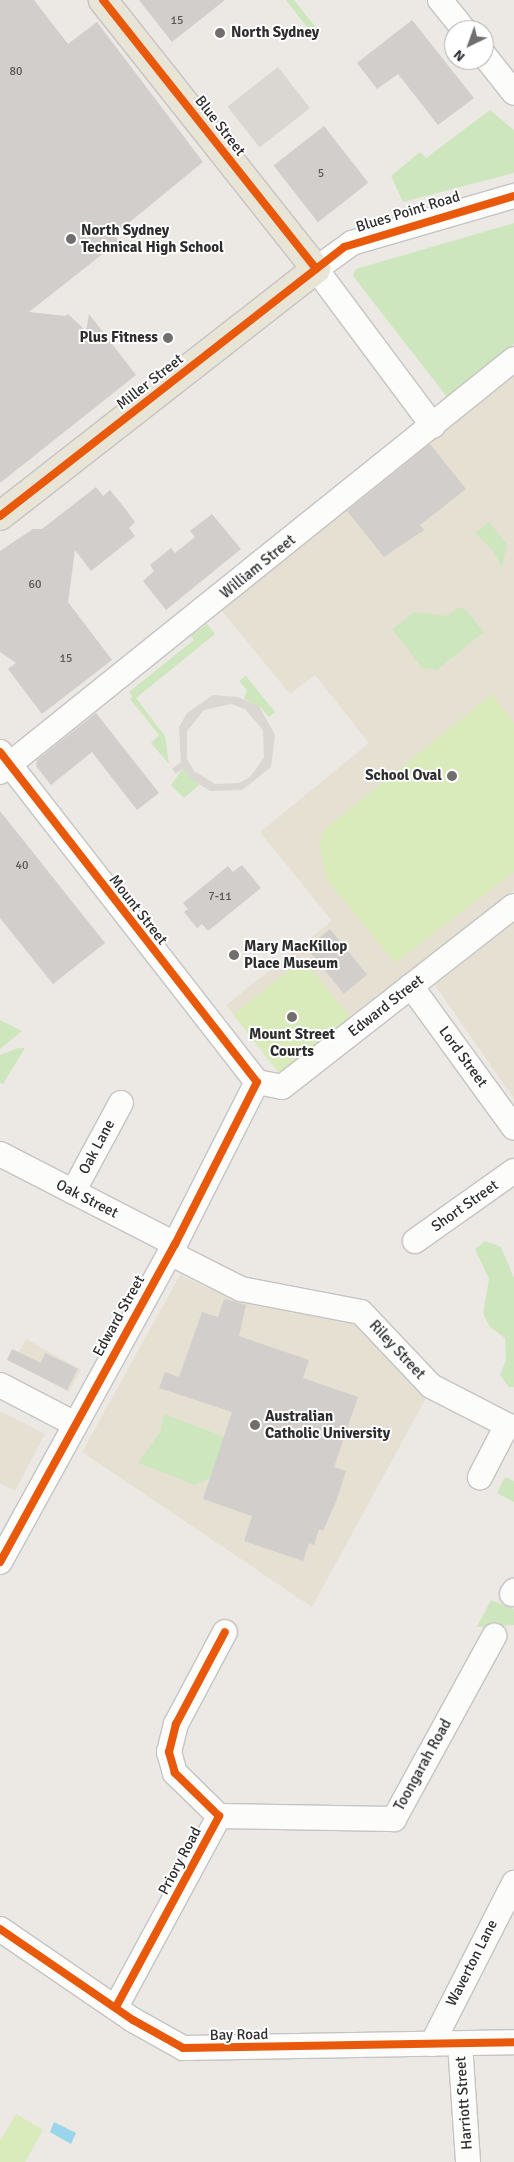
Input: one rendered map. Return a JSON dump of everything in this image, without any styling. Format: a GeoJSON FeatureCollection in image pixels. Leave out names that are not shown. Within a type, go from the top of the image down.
{"type":"FeatureCollection","features":[{"type":"Feature","properties":{"kind":"main road","name":"Blue Street"},"geometry":{"type":"LineString","coordinates":[[103,0],[316,269]]}},
{"type":"Feature","properties":{"kind":"main road","name":"Miller Street"},"geometry":{"type":"LineString","coordinates":[[0,516],[316,269]]}},
{"type":"Feature","properties":{"kind":"street"},"geometry":{"type":"LineString","coordinates":[[440,0],[456,20]]}},
{"type":"Feature","properties":{"kind":"street"},"geometry":{"type":"LineString","coordinates":[[494,68],[514,93]]}},
{"type":"Feature","properties":{"kind":"street","name":"Blues Point Road"},"geometry":{"type":"LineString","coordinates":[[316,269],[352,244],[514,196]]}},
{"type":"Feature","properties":{"kind":"street","name":"Blue Street"},"geometry":{"type":"LineString","coordinates":[[316,269],[433,426]]}},
{"type":"Feature","properties":{"kind":"street","name":"William Street"},"geometry":{"type":"LineString","coordinates":[[3,763],[433,426],[514,359]]}},
{"type":"Feature","properties":{"kind":"street","name":"Mount Street"},"geometry":{"type":"LineString","coordinates":[[3,763],[257,1082]]}},
{"type":"Feature","properties":{"kind":"street","name":"Edward Street"},"geometry":{"type":"LineString","coordinates":[[0,1562],[172,1248],[257,1082],[282,1087],[514,906]]}},
{"type":"Feature","properties":{"kind":"street","name":"Lord Street"},"geometry":{"type":"LineString","coordinates":[[411,986],[514,1128]]}},
{"type":"Feature","properties":{"kind":"street","name":"Oak Lane"},"geometry":{"type":"LineString","coordinates":[[72,1192],[121,1102]]}},
{"type":"Feature","properties":{"kind":"street","name":"Oak Street"},"geometry":{"type":"LineString","coordinates":[[0,1154],[172,1248]]}},
{"type":"Feature","properties":{"kind":"street","name":"Short Street"},"geometry":{"type":"LineString","coordinates":[[415,1241],[514,1171]]}},
{"type":"Feature","properties":{"kind":"street","name":"Riley Street"},"geometry":{"type":"LineString","coordinates":[[172,1248],[241,1289],[361,1312],[432,1386],[507,1425],[480,1477]]}},
{"type":"Feature","properties":{"kind":"street"},"geometry":{"type":"LineString","coordinates":[[0,1385],[75,1424]]}},
{"type":"Feature","properties":{"kind":"street","name":"Priory Road"},"geometry":{"type":"LineString","coordinates":[[117,2005],[219,1816],[174,1773],[169,1752],[176,1724],[225,1632]]}},
{"type":"Feature","properties":{"kind":"street","name":"Toongarah Road"},"geometry":{"type":"LineString","coordinates":[[219,1816],[394,1819],[494,1636]]}},
{"type":"Feature","properties":{"kind":"street","name":"Waverton Lane"},"geometry":{"type":"LineString","coordinates":[[432,2044],[514,1883]]}},
{"type":"Feature","properties":{"kind":"street","name":"Bay Road"},"geometry":{"type":"LineString","coordinates":[[0,1929],[117,2005],[133,2020],[183,2048],[514,2042]]}},
{"type":"Feature","properties":{"kind":"street","name":"Harriott Street"},"geometry":{"type":"LineString","coordinates":[[460,2044],[468,2162]]}},
{"type":"Feature","properties":{"kind":"shaded area"},"geometry":{"type":"Polygon","coordinates":[[[278,67],[310,108],[260,147],[228,106],[278,67]]]}},
{"type":"Feature","properties":{"kind":"shaded area"},"geometry":{"type":"Polygon","coordinates":[[[514,373],[514,890],[280,1074],[226,1005],[332,921],[260,832],[369,743],[315,675],[290,694],[221,610],[514,373]]]}},
{"type":"Feature","properties":{"kind":"shaded area"},"geometry":{"type":"Polygon","coordinates":[[[213,695],[237,697],[259,706],[275,735],[271,767],[242,790],[210,791],[190,778],[183,768],[176,774],[172,769],[181,762],[179,727],[187,713],[213,695]],[[231,704],[204,710],[187,731],[187,759],[194,771],[215,784],[239,783],[250,777],[264,758],[263,730],[245,709],[231,704]]]}},
{"type":"Feature","properties":{"kind":"shaded area"},"geometry":{"type":"Polygon","coordinates":[[[514,923],[514,1099],[435,985],[514,923]]]}},
{"type":"Feature","properties":{"kind":"shaded area","name":"Australian Catholic University"},"geometry":{"type":"Polygon","coordinates":[[[180,1275],[239,1302],[354,1322],[426,1398],[312,1607],[82,1452],[180,1275]]]}},
{"type":"Feature","properties":{"kind":"shaded area"},"geometry":{"type":"Polygon","coordinates":[[[26,1339],[81,1370],[68,1392],[13,1362],[26,1339]]]}},
{"type":"Feature","properties":{"kind":"shaded area"},"geometry":{"type":"Polygon","coordinates":[[[0,1411],[45,1434],[15,1491],[0,1483],[0,1411]]]}},
{"type":"Feature","properties":{"kind":"green space"},"geometry":{"type":"Polygon","coordinates":[[[286,0],[294,0],[318,30],[313,35],[286,0]]]}},
{"type":"Feature","properties":{"kind":"green space"},"geometry":{"type":"Polygon","coordinates":[[[490,110],[514,130],[514,173],[403,202],[391,176],[420,152],[426,158],[490,110]]]}},
{"type":"Feature","properties":{"kind":"green space"},"geometry":{"type":"Polygon","coordinates":[[[514,223],[514,344],[447,397],[353,276],[356,269],[514,223]]]}},
{"type":"Feature","properties":{"kind":"green space"},"geometry":{"type":"Polygon","coordinates":[[[489,522],[507,544],[502,568],[494,552],[475,533],[489,522]]]}},
{"type":"Feature","properties":{"kind":"green space"},"geometry":{"type":"Polygon","coordinates":[[[459,607],[466,610],[484,632],[437,670],[422,668],[392,629],[414,612],[447,616],[459,607]]]}},
{"type":"Feature","properties":{"kind":"green space"},"geometry":{"type":"Polygon","coordinates":[[[207,624],[215,634],[136,698],[165,736],[169,764],[151,743],[159,735],[130,699],[133,696],[129,692],[194,640],[191,636],[207,624]]]}},
{"type":"Feature","properties":{"kind":"green space"},"geometry":{"type":"Polygon","coordinates":[[[246,676],[275,712],[269,717],[260,707],[244,699],[247,690],[239,681],[246,676]]]}},
{"type":"Feature","properties":{"kind":"green space","name":"School Oval"},"geometry":{"type":"Polygon","coordinates":[[[492,694],[514,723],[514,872],[395,963],[327,880],[319,843],[325,829],[492,694]]]}},
{"type":"Feature","properties":{"kind":"green space"},"geometry":{"type":"Polygon","coordinates":[[[183,768],[199,785],[184,798],[171,785],[183,768]]]}},
{"type":"Feature","properties":{"kind":"green space","name":"Mount Street Courts"},"geometry":{"type":"Polygon","coordinates":[[[304,959],[351,1019],[280,1074],[233,1014],[304,959]]]}},
{"type":"Feature","properties":{"kind":"green space"},"geometry":{"type":"Polygon","coordinates":[[[0,1020],[22,1031],[0,1049],[0,1020]]]}},
{"type":"Feature","properties":{"kind":"green space"},"geometry":{"type":"Polygon","coordinates":[[[18,1048],[25,1048],[3,1084],[0,1083],[0,1055],[18,1048]]]}},
{"type":"Feature","properties":{"kind":"green space"},"geometry":{"type":"Polygon","coordinates":[[[485,1241],[501,1247],[514,1278],[514,1387],[509,1387],[500,1375],[506,1360],[505,1338],[490,1327],[483,1314],[489,1279],[475,1249],[485,1241]]]}},
{"type":"Feature","properties":{"kind":"green space"},"geometry":{"type":"Polygon","coordinates":[[[164,1414],[225,1437],[210,1478],[195,1485],[138,1463],[160,1432],[164,1414]]]}},
{"type":"Feature","properties":{"kind":"green space"},"geometry":{"type":"Polygon","coordinates":[[[505,1477],[514,1481],[514,1502],[497,1493],[505,1477]]]}},
{"type":"Feature","properties":{"kind":"green space"},"geometry":{"type":"Polygon","coordinates":[[[491,1600],[514,1609],[514,1625],[477,1627],[491,1600]]]}},
{"type":"Feature","properties":{"kind":"green space"},"geometry":{"type":"Polygon","coordinates":[[[16,2114],[43,2130],[25,2162],[0,2162],[0,2141],[16,2114]]]}},
{"type":"Feature","properties":{"kind":"water"},"geometry":{"type":"Polygon","coordinates":[[[54,2122],[76,2133],[71,2144],[50,2132],[54,2122]]]}},
{"type":"Feature","properties":{"kind":"building"},"geometry":{"type":"Polygon","coordinates":[[[0,0],[34,0],[68,44],[97,22],[203,162],[114,235],[119,241],[29,312],[65,316],[68,314],[86,331],[89,314],[136,375],[0,483],[0,0]]]}},
{"type":"Feature","properties":{"kind":"building"},"geometry":{"type":"Polygon","coordinates":[[[139,0],[225,0],[172,42],[139,0]]]}},
{"type":"Feature","properties":{"kind":"building"},"geometry":{"type":"Polygon","coordinates":[[[412,20],[444,60],[444,70],[452,70],[474,98],[438,125],[398,74],[377,89],[357,63],[412,20]]]}},
{"type":"Feature","properties":{"kind":"building"},"geometry":{"type":"Polygon","coordinates":[[[324,126],[368,183],[318,222],[274,165],[324,126]]]}},
{"type":"Feature","properties":{"kind":"building"},"geometry":{"type":"Polygon","coordinates":[[[430,444],[466,489],[420,525],[424,530],[384,557],[347,511],[430,444]]]}},
{"type":"Feature","properties":{"kind":"building"},"geometry":{"type":"Polygon","coordinates":[[[96,487],[103,496],[110,490],[123,506],[135,522],[129,528],[135,536],[91,571],[75,550],[68,602],[112,660],[42,714],[8,669],[16,663],[0,652],[0,551],[33,529],[42,529],[96,487]]]}},
{"type":"Feature","properties":{"kind":"building"},"geometry":{"type":"Polygon","coordinates":[[[212,514],[241,549],[166,610],[143,581],[154,571],[150,565],[171,548],[175,553],[195,537],[190,531],[212,514]]]}},
{"type":"Feature","properties":{"kind":"building"},"geometry":{"type":"Polygon","coordinates":[[[96,713],[159,793],[137,810],[92,752],[51,785],[36,766],[37,760],[96,713]]]}},
{"type":"Feature","properties":{"kind":"building"},"geometry":{"type":"Polygon","coordinates":[[[0,811],[105,943],[53,984],[0,918],[0,811]]]}},
{"type":"Feature","properties":{"kind":"building"},"geometry":{"type":"Polygon","coordinates":[[[242,865],[261,888],[208,931],[202,924],[197,928],[184,912],[188,909],[183,903],[228,866],[233,872],[242,865]]]}},
{"type":"Feature","properties":{"kind":"building"},"geometry":{"type":"Polygon","coordinates":[[[330,929],[367,975],[344,994],[307,948],[330,929]]]}},
{"type":"Feature","properties":{"kind":"building"},"geometry":{"type":"Polygon","coordinates":[[[224,1299],[246,1305],[239,1336],[309,1360],[303,1378],[358,1397],[334,1467],[346,1471],[337,1499],[323,1531],[319,1529],[314,1545],[309,1543],[303,1561],[244,1541],[252,1516],[203,1499],[232,1412],[159,1388],[165,1372],[179,1377],[202,1312],[218,1317],[224,1299]]]}},
{"type":"Feature","properties":{"kind":"building"},"geometry":{"type":"Polygon","coordinates":[[[12,1349],[41,1363],[45,1353],[78,1369],[67,1390],[7,1360],[12,1349]]]}},
{"type":"Feature","properties":{"kind":"cycle path"},"geometry":{"type":"LineString","coordinates":[[103,0],[316,269]]}},
{"type":"Feature","properties":{"kind":"cycle path"},"geometry":{"type":"LineString","coordinates":[[0,516],[344,247],[514,196]]}},
{"type":"Feature","properties":{"kind":"cycle path"},"geometry":{"type":"LineString","coordinates":[[0,752],[257,1082],[175,1244],[0,1562]]}},
{"type":"Feature","properties":{"kind":"cycle path"},"geometry":{"type":"LineString","coordinates":[[117,2005],[219,1816],[175,1773],[169,1752],[176,1724],[225,1632]]}},
{"type":"Feature","properties":{"kind":"cycle path"},"geometry":{"type":"LineString","coordinates":[[0,1929],[133,2020],[183,2048],[514,2042]]}},
{"type":"Feature","properties":{"kind":"place","name":"North Sydney"},"geometry":{"type":"Point","coordinates":[220,33]}},
{"type":"Feature","properties":{"kind":"place","name":"North Sydney Technical High School"},"geometry":{"type":"Point","coordinates":[71,239]}},
{"type":"Feature","properties":{"kind":"place","name":"Plus Fitness"},"geometry":{"type":"Point","coordinates":[168,338]}},
{"type":"Feature","properties":{"kind":"place","name":"School Oval"},"geometry":{"type":"Point","coordinates":[452,776]}},
{"type":"Feature","properties":{"kind":"place","name":"Mary MacKillop Place Museum"},"geometry":{"type":"Point","coordinates":[234,955]}},
{"type":"Feature","properties":{"kind":"place","name":"Mount Street Courts"},"geometry":{"type":"Point","coordinates":[292,1017]}},
{"type":"Feature","properties":{"kind":"place","name":"Australian Catholic University"},"geometry":{"type":"Point","coordinates":[255,1425]}}]}
